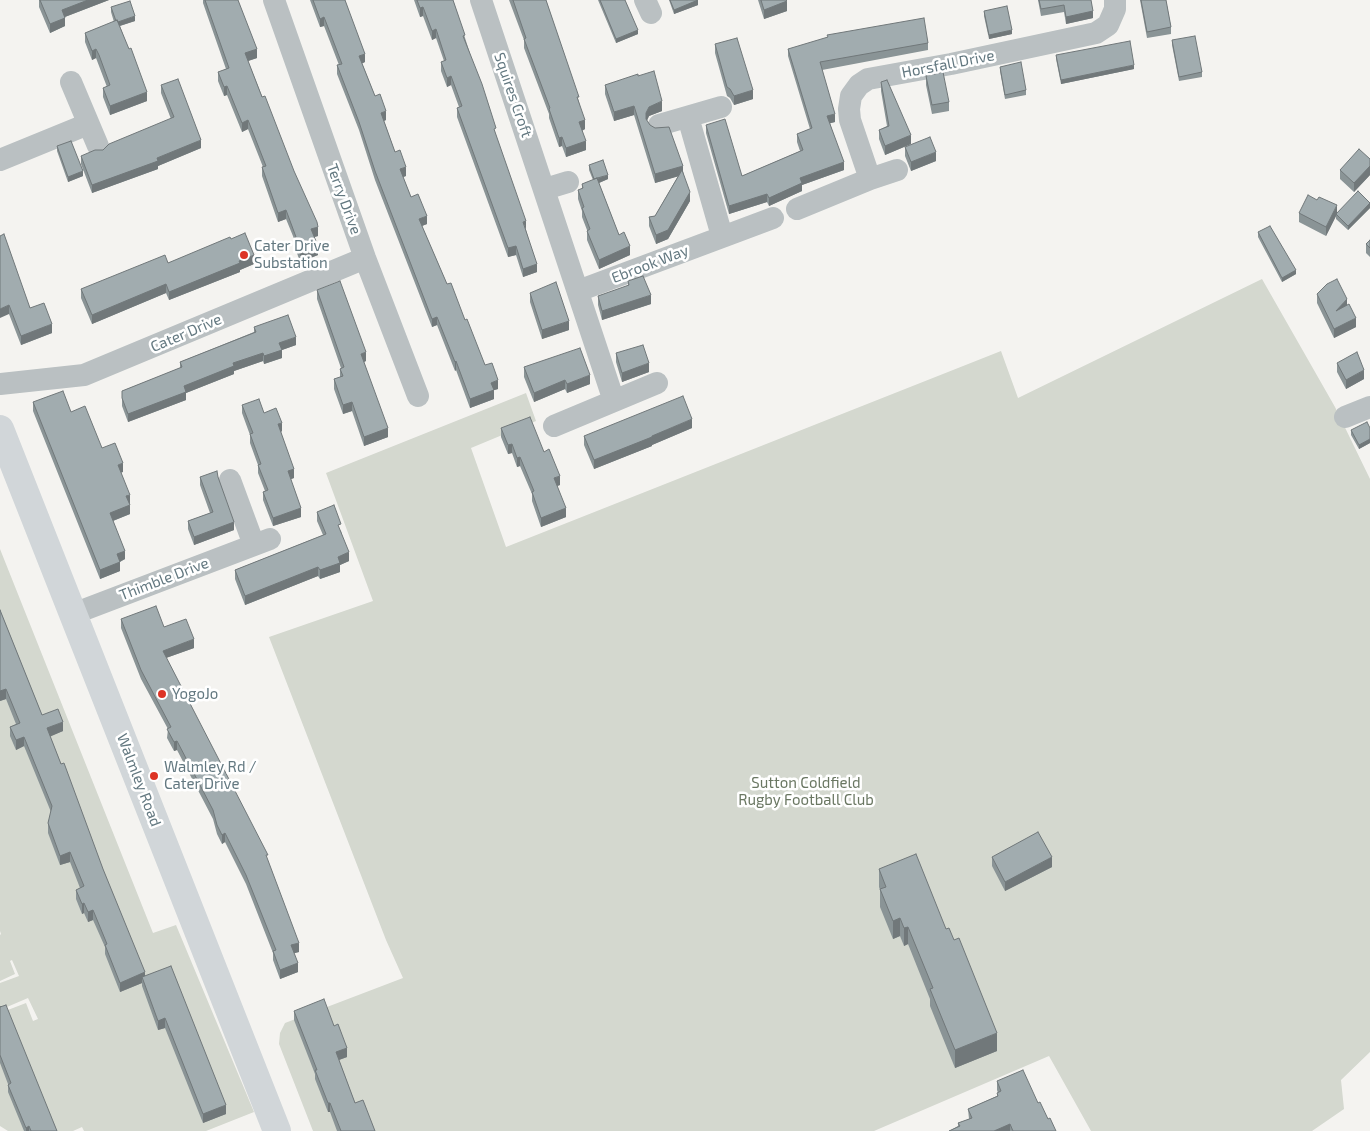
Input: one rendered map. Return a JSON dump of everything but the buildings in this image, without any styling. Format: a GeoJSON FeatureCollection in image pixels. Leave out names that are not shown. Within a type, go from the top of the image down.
{"type":"FeatureCollection","features":[{"type":"Feature","properties":{"kind":"main road","name":"Walmley Road"},"geometry":{"type":"LineString","coordinates":[[0,429],[277,1131]]}},
{"type":"Feature","properties":{"kind":"street","name":"Terry Drive"},"geometry":{"type":"LineString","coordinates":[[274,0],[365,258],[418,396]]}},
{"type":"Feature","properties":{"kind":"street","name":"Squires Croft"},"geometry":{"type":"LineString","coordinates":[[481,0],[614,401]]}},
{"type":"Feature","properties":{"kind":"street","name":"Horsfall Drive"},"geometry":{"type":"LineString","coordinates":[[870,179],[850,120],[851,96],[859,85],[868,79],[963,62],[1096,33],[1108,25],[1115,9],[1115,0]]}},
{"type":"Feature","properties":{"kind":"street"},"geometry":{"type":"LineString","coordinates":[[71,82],[98,146]]}},
{"type":"Feature","properties":{"kind":"street"},"geometry":{"type":"LineString","coordinates":[[659,125],[720,107]]}},
{"type":"Feature","properties":{"kind":"street"},"geometry":{"type":"LineString","coordinates":[[688,117],[722,236]]}},
{"type":"Feature","properties":{"kind":"street"},"geometry":{"type":"LineString","coordinates":[[0,160],[88,124]]}},
{"type":"Feature","properties":{"kind":"street"},"geometry":{"type":"LineString","coordinates":[[797,209],[897,170]]}},
{"type":"Feature","properties":{"kind":"street"},"geometry":{"type":"LineString","coordinates":[[545,190],[568,182]]}},
{"type":"Feature","properties":{"kind":"street","name":"Ebrook Way"},"geometry":{"type":"LineString","coordinates":[[578,291],[773,218]]}},
{"type":"Feature","properties":{"kind":"street","name":"Cater Drive"},"geometry":{"type":"LineString","coordinates":[[0,384],[84,375],[365,258]]}},
{"type":"Feature","properties":{"kind":"street"},"geometry":{"type":"LineString","coordinates":[[554,426],[656,383]]}},
{"type":"Feature","properties":{"kind":"street"},"geometry":{"type":"LineString","coordinates":[[1345,417],[1370,407]]}},
{"type":"Feature","properties":{"kind":"street","name":"Thimble Drive"},"geometry":{"type":"LineString","coordinates":[[73,614],[262,542],[230,480]]}},
{"type":"Feature","properties":{"kind":"green space","name":"Sutton Coldfield Rugby Football Club"},"geometry":{"type":"Polygon","coordinates":[[[1262,279],[1335,407],[1370,479],[1370,1052],[1341,1080],[1344,1109],[1312,1131],[1091,1131],[1049,1056],[874,1131],[313,1131],[279,1044],[280,1033],[285,1023],[403,978],[386,940],[269,637],[373,601],[326,473],[526,393],[536,421],[471,448],[506,547],[1001,351],[1018,398],[1262,279]]]}},
{"type":"Feature","properties":{"kind":"green space"},"geometry":{"type":"Polygon","coordinates":[[[0,549],[153,933],[176,925],[254,1112],[206,1131],[84,1131],[82,1127],[73,1131],[8,1131],[0,1126],[0,1013],[26,1003],[33,1021],[38,1019],[28,998],[0,1010],[0,983],[19,976],[12,960],[10,961],[15,974],[0,981],[0,549]]]}},
{"type":"Feature","properties":{"kind":"place","name":"Cater Drive Substation"},"geometry":{"type":"Point","coordinates":[244,255]}},
{"type":"Feature","properties":{"kind":"place","name":"YogoJo"},"geometry":{"type":"Point","coordinates":[162,694]}},
{"type":"Feature","properties":{"kind":"place","name":"Walmley Rd / Cater Drive"},"geometry":{"type":"Point","coordinates":[154,776]}}]}
